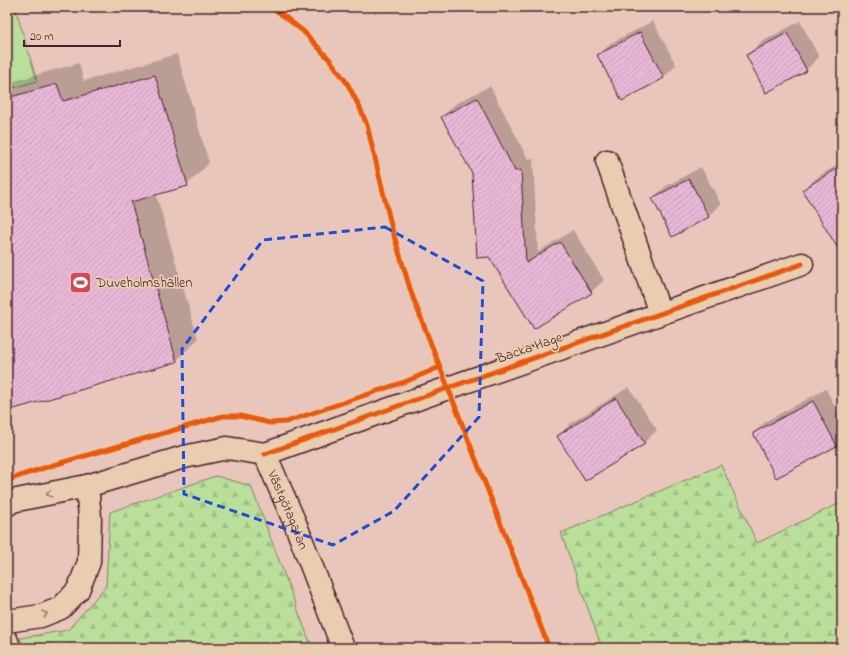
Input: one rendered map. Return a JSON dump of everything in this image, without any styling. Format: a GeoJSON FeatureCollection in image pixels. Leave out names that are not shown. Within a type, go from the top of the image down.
{"type":"FeatureCollection","features":[{"type":"Feature","properties":{"kind":"street"},"geometry":{"type":"LineString","coordinates":[[606,161],[660,313]]}},
{"type":"Feature","properties":{"kind":"street","name":"Backa Hage"},"geometry":{"type":"LineString","coordinates":[[265,454],[441,390],[802,264]]}},
{"type":"Feature","properties":{"kind":"street","name":"Västgötagatan"},"geometry":{"type":"LineString","coordinates":[[7,505],[12,501],[87,486],[184,457],[227,448],[265,454],[295,523],[343,648]]}},
{"type":"Feature","properties":{"kind":"street"},"geometry":{"type":"LineString","coordinates":[[7,620],[41,616],[61,608],[78,590],[89,562],[90,517],[87,486]]}},
{"type":"Feature","properties":{"kind":"street"},"geometry":{"type":"LineString","coordinates":[[7,641],[9,648]]}},
{"type":"Feature","properties":{"kind":"highlighted area"},"geometry":{"type":"Polygon","coordinates":[[[385,227],[483,281],[479,417],[394,511],[333,545],[184,494],[182,349],[263,240],[385,227]]]}},
{"type":"Feature","properties":{"kind":"green space"},"geometry":{"type":"Polygon","coordinates":[[[7,7],[15,7],[37,81],[7,90],[7,7]]]}},
{"type":"Feature","properties":{"kind":"green space"},"geometry":{"type":"Polygon","coordinates":[[[721,465],[757,543],[842,502],[842,648],[602,648],[561,533],[721,465]]]}},
{"type":"Feature","properties":{"kind":"green space"},"geometry":{"type":"Polygon","coordinates":[[[216,476],[251,486],[312,648],[24,648],[20,638],[68,630],[106,586],[110,512],[216,476]]]}},
{"type":"Feature","properties":{"kind":"building"},"geometry":{"type":"Polygon","coordinates":[[[640,32],[664,78],[622,101],[597,55],[640,32]]]}},
{"type":"Feature","properties":{"kind":"building"},"geometry":{"type":"Polygon","coordinates":[[[787,33],[807,71],[766,93],[746,55],[787,33]]]}},
{"type":"Feature","properties":{"kind":"building","name":"Duveholmshallen"},"geometry":{"type":"Polygon","coordinates":[[[155,75],[188,186],[131,202],[177,362],[7,411],[7,98],[57,84],[63,101],[155,75]]]}},
{"type":"Feature","properties":{"kind":"building"},"geometry":{"type":"Polygon","coordinates":[[[477,98],[515,171],[521,170],[526,263],[560,242],[592,293],[534,329],[489,257],[477,258],[472,173],[441,117],[477,98]]]}},
{"type":"Feature","properties":{"kind":"building"},"geometry":{"type":"Polygon","coordinates":[[[842,165],[842,255],[802,190],[842,165]]]}},
{"type":"Feature","properties":{"kind":"building"},"geometry":{"type":"Polygon","coordinates":[[[689,179],[709,217],[672,237],[652,198],[689,179]]]}},
{"type":"Feature","properties":{"kind":"building"},"geometry":{"type":"Polygon","coordinates":[[[616,398],[645,444],[585,481],[557,436],[616,398]]]}},
{"type":"Feature","properties":{"kind":"building"},"geometry":{"type":"Polygon","coordinates":[[[813,401],[837,446],[776,478],[753,433],[813,401]]]}},
{"type":"Feature","properties":{"kind":"cycle path"},"geometry":{"type":"LineString","coordinates":[[272,7],[303,31],[330,60],[347,83],[360,108],[367,125],[392,229],[412,295],[549,648]]}},
{"type":"Feature","properties":{"kind":"cycle path"},"geometry":{"type":"LineString","coordinates":[[265,454],[802,264]]}},
{"type":"Feature","properties":{"kind":"cycle path"},"geometry":{"type":"LineString","coordinates":[[7,480],[50,466],[223,416],[240,416],[270,423],[286,422],[407,381],[440,367]]}},
{"type":"Feature","properties":{"kind":"place","name":"Duveholmshallen"},"geometry":{"type":"Point","coordinates":[80,282]}}]}
